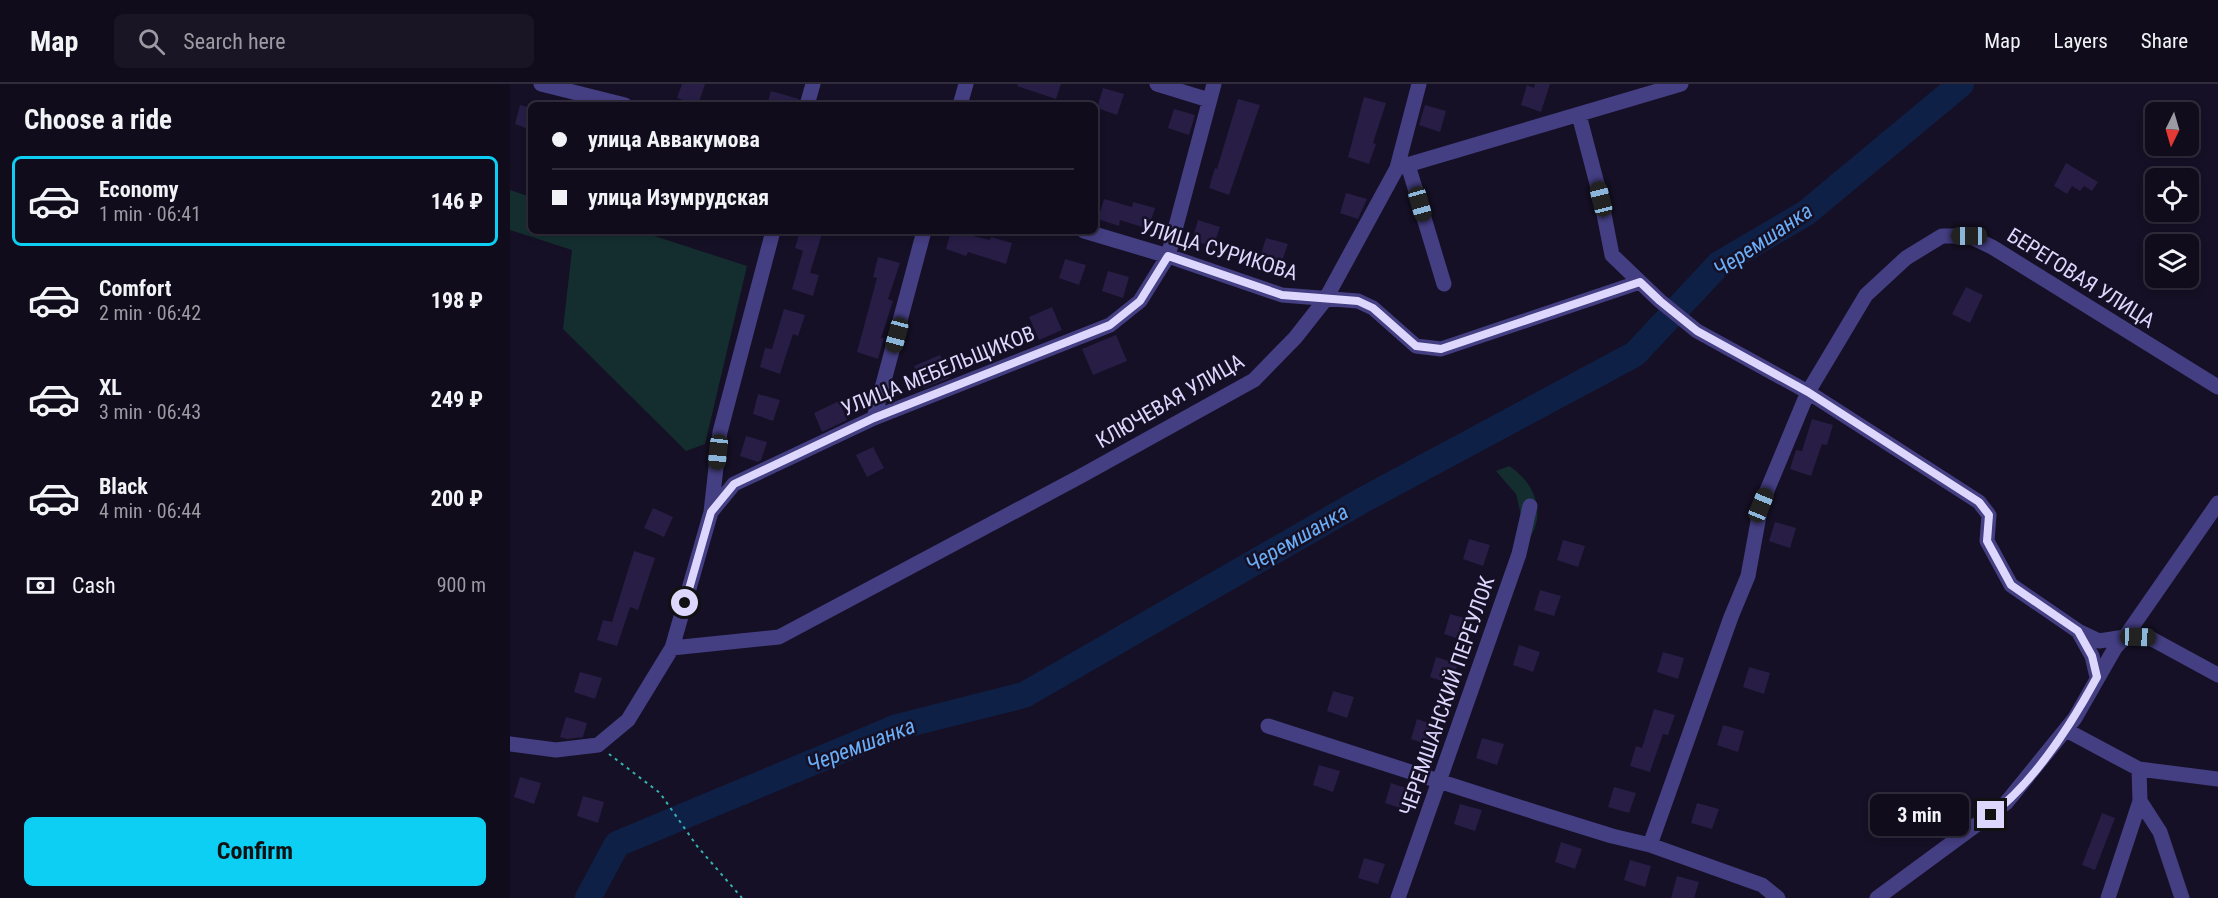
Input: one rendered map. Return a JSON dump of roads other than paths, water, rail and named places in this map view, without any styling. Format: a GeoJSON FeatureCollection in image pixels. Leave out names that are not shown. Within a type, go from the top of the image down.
{"type":"FeatureCollection","features":[{"type":"Feature","properties":{"kind":"street"},"geometry":{"type":"LineString","coordinates":[[541,84],[614,102]]}},
{"type":"Feature","properties":{"kind":"street"},"geometry":{"type":"LineString","coordinates":[[808,102],[813,84]]}},
{"type":"Feature","properties":{"kind":"street"},"geometry":{"type":"LineString","coordinates":[[961,102],[966,84]]}},
{"type":"Feature","properties":{"kind":"street"},"geometry":{"type":"LineString","coordinates":[[1157,84],[1209,100]]}},
{"type":"Feature","properties":{"kind":"street","name":"УЛИЦА МЕБЕЛЬЩИКОВ"},"geometry":{"type":"LineString","coordinates":[[711,512],[734,484],[874,418],[1110,325],[1140,301],[1168,256],[1214,84]]}},
{"type":"Feature","properties":{"kind":"street","name":"КЛЮЧЕВАЯ УЛИЦА"},"geometry":{"type":"LineString","coordinates":[[672,648],[778,636],[1081,476],[1254,380],[1295,338],[1325,300],[1403,166],[1419,84]]}},
{"type":"Feature","properties":{"kind":"street"},"geometry":{"type":"LineString","coordinates":[[1444,284],[1403,166],[1681,84]]}},
{"type":"Feature","properties":{"kind":"street"},"geometry":{"type":"LineString","coordinates":[[1579,115],[1601,199],[1612,255],[1674,313],[1697,331],[1808,392],[1979,502],[1989,515],[1987,541],[2011,585],[2078,631],[2099,641],[2125,637],[2150,638],[2218,675]]}},
{"type":"Feature","properties":{"kind":"street"},"geometry":{"type":"LineString","coordinates":[[510,744],[556,750],[598,745],[628,720],[672,648],[711,512],[720,432],[772,234]]}},
{"type":"Feature","properties":{"kind":"street"},"geometry":{"type":"LineString","coordinates":[[874,418],[923,234]]}},
{"type":"Feature","properties":{"kind":"street","name":"УЛИЦА СУРИКОВА"},"geometry":{"type":"LineString","coordinates":[[1094,234],[1168,256],[1282,295],[1358,301],[1373,308],[1416,346],[1441,349],[1640,282]]}},
{"type":"Feature","properties":{"kind":"street","name":"БЕРЕГОВАЯ УЛИЦА"},"geometry":{"type":"LineString","coordinates":[[1650,845],[1731,617],[1748,576],[1761,505],[1808,392],[1866,295],[1906,258],[1942,236],[1969,236],[1992,247],[2218,387]]}},
{"type":"Feature","properties":{"kind":"street"},"geometry":{"type":"LineString","coordinates":[[1877,898],[2006,803],[2066,730],[2115,648],[2218,503]]}},
{"type":"Feature","properties":{"kind":"street","name":"ЧЕРЕМШАНСКИЙ ПЕРЕУЛОК"},"geometry":{"type":"LineString","coordinates":[[1398,898],[1519,554],[1530,506]]}},
{"type":"Feature","properties":{"kind":"street"},"geometry":{"type":"LineString","coordinates":[[2078,631],[2092,656],[2097,677]]}},
{"type":"Feature","properties":{"kind":"street"},"geometry":{"type":"LineString","coordinates":[[1268,726],[1612,836],[1650,845],[1762,885],[1778,898]]}},
{"type":"Feature","properties":{"kind":"street"},"geometry":{"type":"LineString","coordinates":[[2066,730],[2139,769],[2218,779]]}},
{"type":"Feature","properties":{"kind":"street"},"geometry":{"type":"LineString","coordinates":[[2108,898],[2140,801],[2139,769]]}},
{"type":"Feature","properties":{"kind":"street"},"geometry":{"type":"LineString","coordinates":[[2140,801],[2160,832],[2182,898]]}},
{"type":"Feature","properties":{"kind":"waterway","name":"Черемшанка"},"geometry":{"type":"LineString","coordinates":[[588,898],[617,844],[897,727],[1024,695],[1363,500],[1635,354],[1719,264],[1806,213],[1961,84]]}}]}
